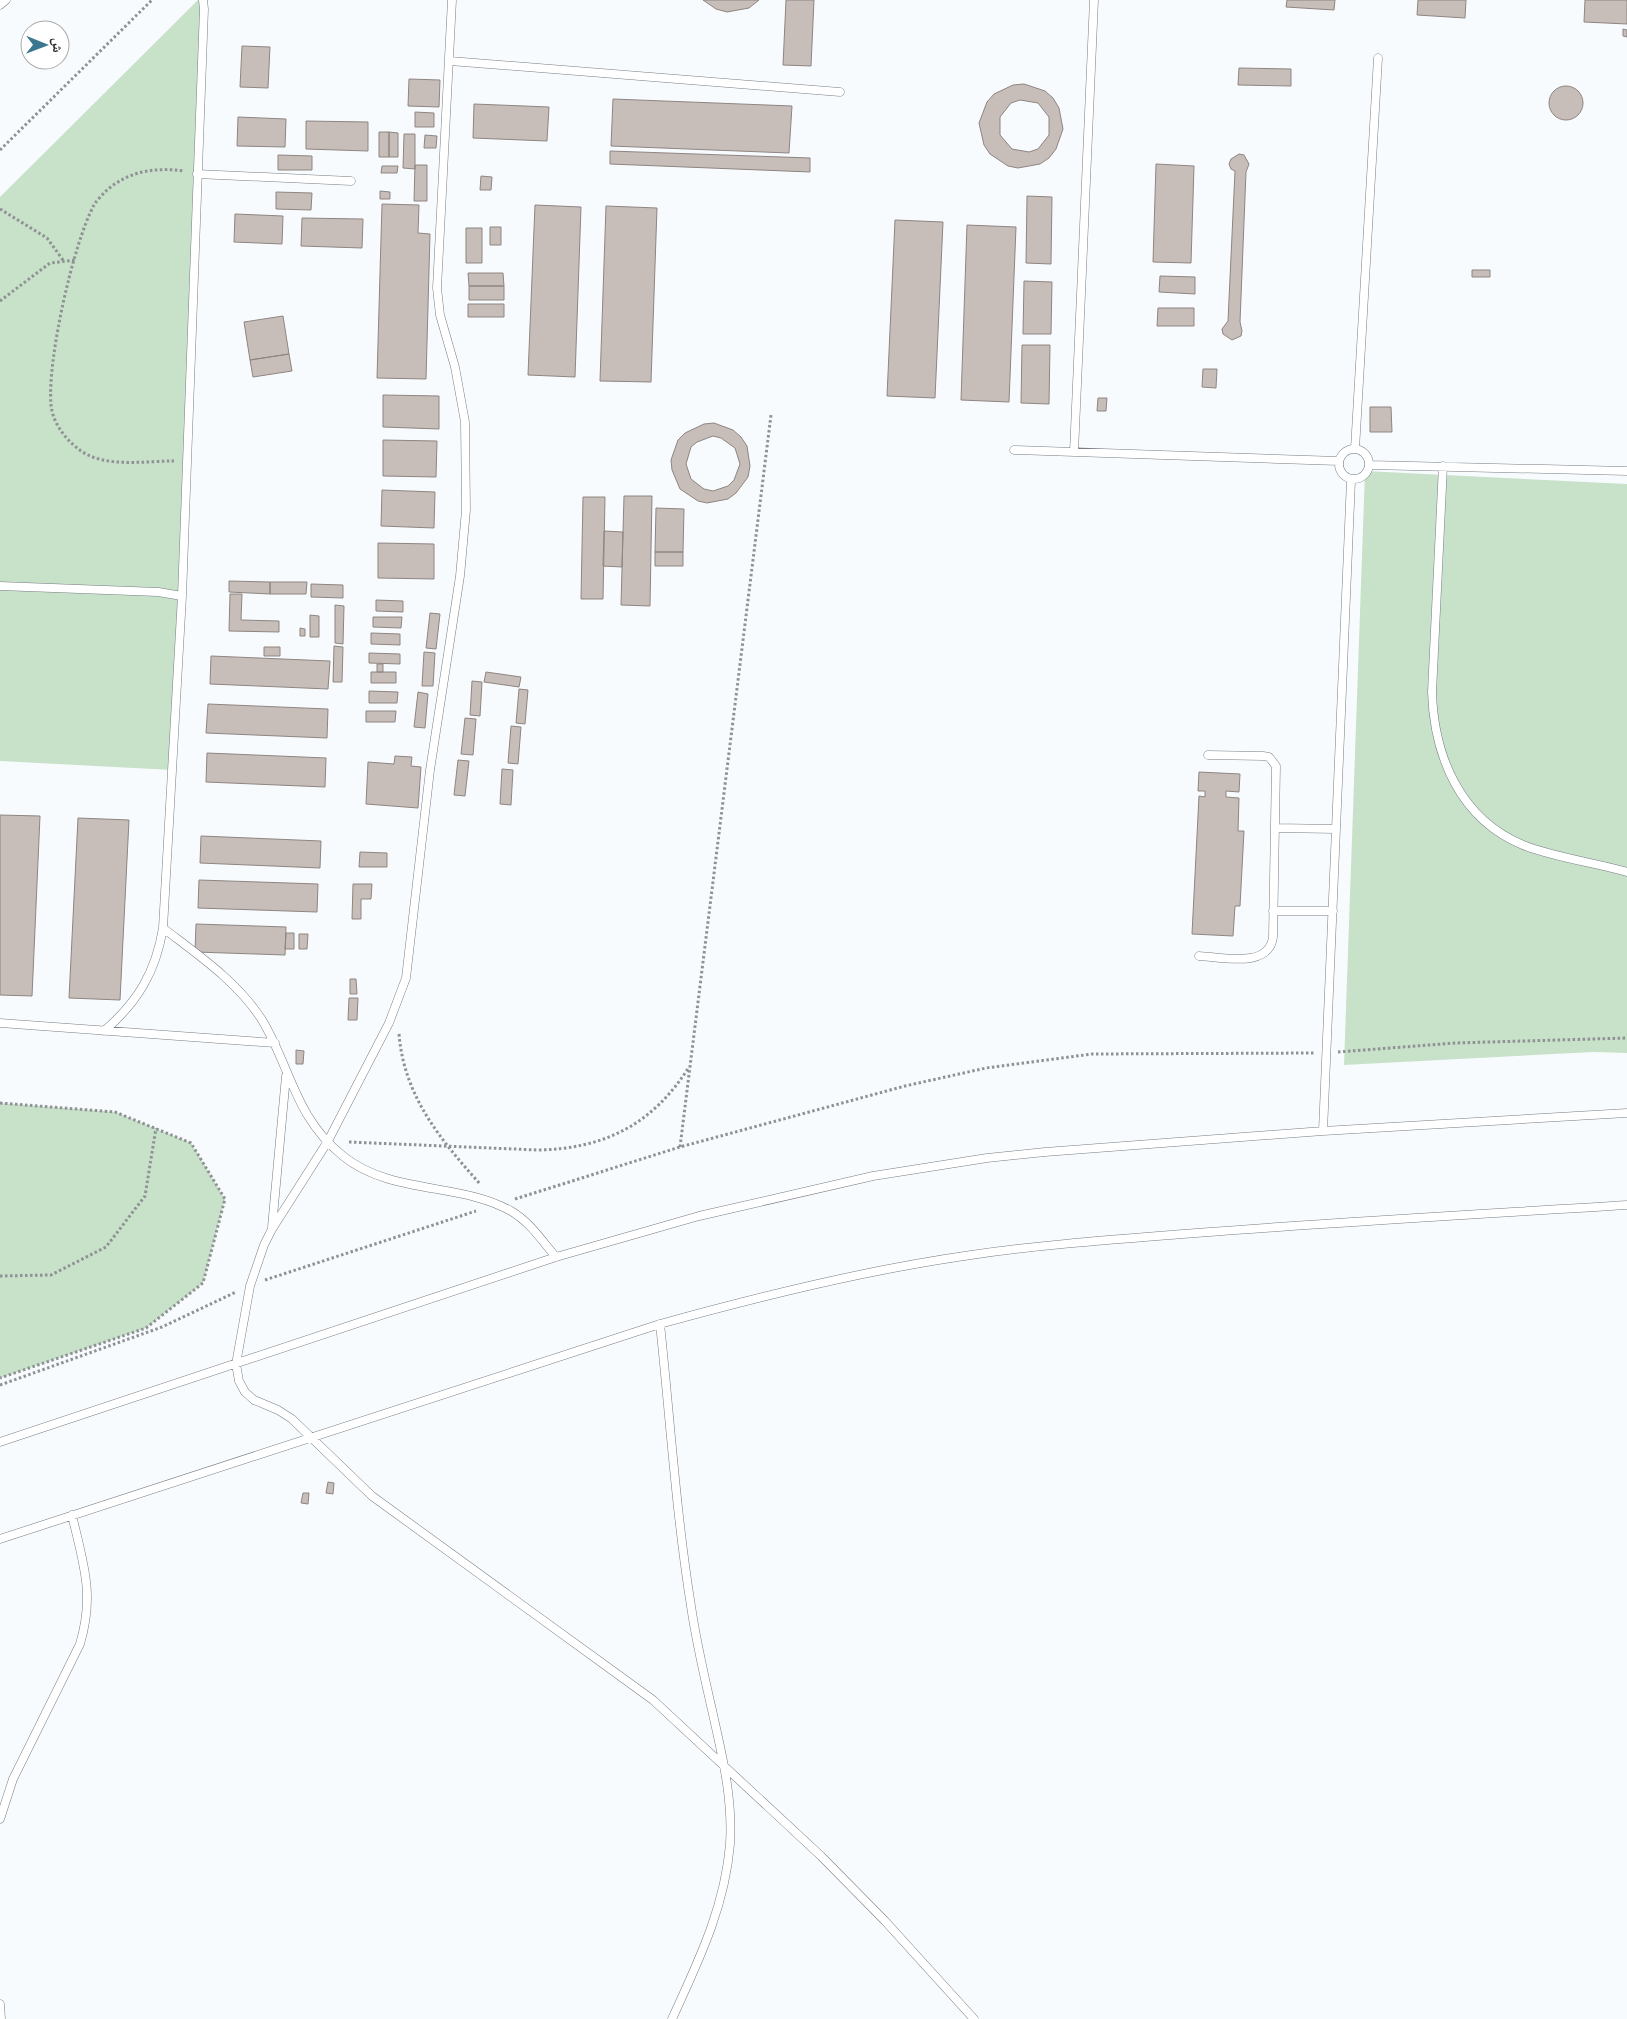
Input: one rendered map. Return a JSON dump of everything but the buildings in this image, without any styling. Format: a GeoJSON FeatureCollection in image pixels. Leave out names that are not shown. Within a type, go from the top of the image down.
{"type":"FeatureCollection","features":[{"type":"Feature","properties":{"kind":"lane"},"geometry":{"type":"LineString","coordinates":[[0,5],[6,0]]}},
{"type":"Feature","properties":{"kind":"lane"},"geometry":{"type":"LineString","coordinates":[[104,1031],[123,1015],[151,975],[159,952],[163,928],[182,596],[203,0]]}},
{"type":"Feature","properties":{"kind":"lane"},"geometry":{"type":"LineString","coordinates":[[452,0],[437,288],[440,315],[455,367],[465,422],[466,510],[464,543],[430,770],[406,978],[389,1023],[328,1141],[272,1228],[264,1245],[250,1286],[236,1364],[239,1381],[254,1400],[278,1410],[292,1419],[372,1496],[616,1671],[653,1700],[815,1850],[885,1922],[974,2019]]}},
{"type":"Feature","properties":{"kind":"lane"},"geometry":{"type":"LineString","coordinates":[[1074,452],[1094,0]]}},
{"type":"Feature","properties":{"kind":"lane"},"geometry":{"type":"LineString","coordinates":[[1356,449],[1378,58]]}},
{"type":"Feature","properties":{"kind":"lane"},"geometry":{"type":"LineString","coordinates":[[450,61],[840,92]]}},
{"type":"Feature","properties":{"kind":"lane"},"geometry":{"type":"LineString","coordinates":[[197,174],[351,181]]}},
{"type":"Feature","properties":{"kind":"lane"},"geometry":{"type":"LineString","coordinates":[[1356,449],[1363,451],[1370,465],[1364,476],[1351,480],[1344,476],[1339,469],[1339,461],[1342,454],[1356,449]]}},
{"type":"Feature","properties":{"kind":"lane"},"geometry":{"type":"LineString","coordinates":[[1014,450],[1339,461]]}},
{"type":"Feature","properties":{"kind":"lane"},"geometry":{"type":"LineString","coordinates":[[1370,465],[1627,471]]}},
{"type":"Feature","properties":{"kind":"lane"},"geometry":{"type":"LineString","coordinates":[[1442,466],[1432,701],[1438,746],[1447,770],[1461,794],[1478,814],[1499,831],[1515,840],[1548,852],[1627,872]]}},
{"type":"Feature","properties":{"kind":"lane"},"geometry":{"type":"LineString","coordinates":[[1323,1132],[1351,480]]}},
{"type":"Feature","properties":{"kind":"lane"},"geometry":{"type":"LineString","coordinates":[[0,586],[158,592],[182,596]]}},
{"type":"Feature","properties":{"kind":"lane"},"geometry":{"type":"LineString","coordinates":[[1200,956],[1252,958],[1264,954],[1272,944],[1277,772],[1274,761],[1263,756],[1208,755]]}},
{"type":"Feature","properties":{"kind":"lane"},"geometry":{"type":"LineString","coordinates":[[1276,828],[1336,829]]}},
{"type":"Feature","properties":{"kind":"lane"},"geometry":{"type":"LineString","coordinates":[[1273,911],[1333,912]]}},
{"type":"Feature","properties":{"kind":"lane"},"geometry":{"type":"LineString","coordinates":[[163,928],[227,979],[246,998],[262,1020],[274,1043],[286,1074],[311,1121],[343,1157],[386,1178],[497,1204],[525,1221],[556,1257]]}},
{"type":"Feature","properties":{"kind":"lane"},"geometry":{"type":"LineString","coordinates":[[0,1023],[274,1043]]}},
{"type":"Feature","properties":{"kind":"lane"},"geometry":{"type":"LineString","coordinates":[[272,1228],[286,1074]]}},
{"type":"Feature","properties":{"kind":"lane"},"geometry":{"type":"LineString","coordinates":[[0,1442],[556,1257],[757,1201],[930,1166],[1045,1152],[1323,1132],[1627,1114]]}},
{"type":"Feature","properties":{"kind":"lane"},"geometry":{"type":"LineString","coordinates":[[0,1539],[660,1324],[762,1296],[847,1277],[970,1255],[1076,1243],[1300,1225],[1627,1205]]}},
{"type":"Feature","properties":{"kind":"lane"},"geometry":{"type":"LineString","coordinates":[[660,1324],[690,1605],[700,1659],[725,1765],[730,1804],[730,1844],[725,1883],[714,1922],[672,2019]]}},
{"type":"Feature","properties":{"kind":"lane"},"geometry":{"type":"LineString","coordinates":[[0,1819],[13,1779],[80,1644],[86,1624],[89,1604],[88,1583],[72,1515]]}},
{"type":"Feature","properties":{"kind":"lane"},"geometry":{"type":"LineString","coordinates":[[0,2004],[2,2019]]}},
{"type":"Feature","properties":{"kind":"path"},"geometry":{"type":"LineString","coordinates":[[0,150],[152,0]]}},
{"type":"Feature","properties":{"kind":"path"},"geometry":{"type":"LineString","coordinates":[[186,461],[120,462],[101,459],[83,452],[68,440],[57,424],[52,406],[52,386],[58,331],[76,260],[94,204],[120,181],[152,170],[170,169],[197,174]]}},
{"type":"Feature","properties":{"kind":"path"},"geometry":{"type":"LineString","coordinates":[[0,209],[47,238],[62,260]]}},
{"type":"Feature","properties":{"kind":"path"},"geometry":{"type":"LineString","coordinates":[[0,301],[39,270],[62,260],[76,260]]}},
{"type":"Feature","properties":{"kind":"path"},"geometry":{"type":"LineString","coordinates":[[680,1146],[771,415]]}},
{"type":"Feature","properties":{"kind":"path"},"geometry":{"type":"LineString","coordinates":[[399,1030],[403,1060],[424,1114],[446,1146],[497,1204]]}},
{"type":"Feature","properties":{"kind":"path"},"geometry":{"type":"LineString","coordinates":[[0,1385],[162,1327],[250,1286],[497,1204],[680,1146],[905,1086],[986,1068],[1092,1054],[1326,1052],[1455,1043],[1627,1038]]}},
{"type":"Feature","properties":{"kind":"path"},"geometry":{"type":"LineString","coordinates":[[328,1141],[560,1150],[605,1140],[626,1130],[663,1102],[690,1065]]}},
{"type":"Feature","properties":{"kind":"path"},"geometry":{"type":"LineString","coordinates":[[0,1103],[115,1112],[156,1128],[191,1143],[225,1199],[203,1283],[146,1328],[0,1378]]}},
{"type":"Feature","properties":{"kind":"path"},"geometry":{"type":"LineString","coordinates":[[0,1276],[51,1275],[106,1247],[145,1196],[156,1128]]}},
{"type":"Feature","properties":{"kind":"green space"},"geometry":{"type":"Polygon","coordinates":[[[198,0],[201,0],[172,770],[0,761],[0,197],[198,0]]]}},
{"type":"Feature","properties":{"kind":"green space"},"geometry":{"type":"Polygon","coordinates":[[[1365,471],[1627,484],[1627,1053],[1593,1052],[1344,1065],[1365,471]]]}},
{"type":"Feature","properties":{"kind":"green space"},"geometry":{"type":"Polygon","coordinates":[[[0,1103],[115,1112],[191,1143],[225,1199],[203,1283],[146,1328],[0,1378],[0,1103]]]}}]}
